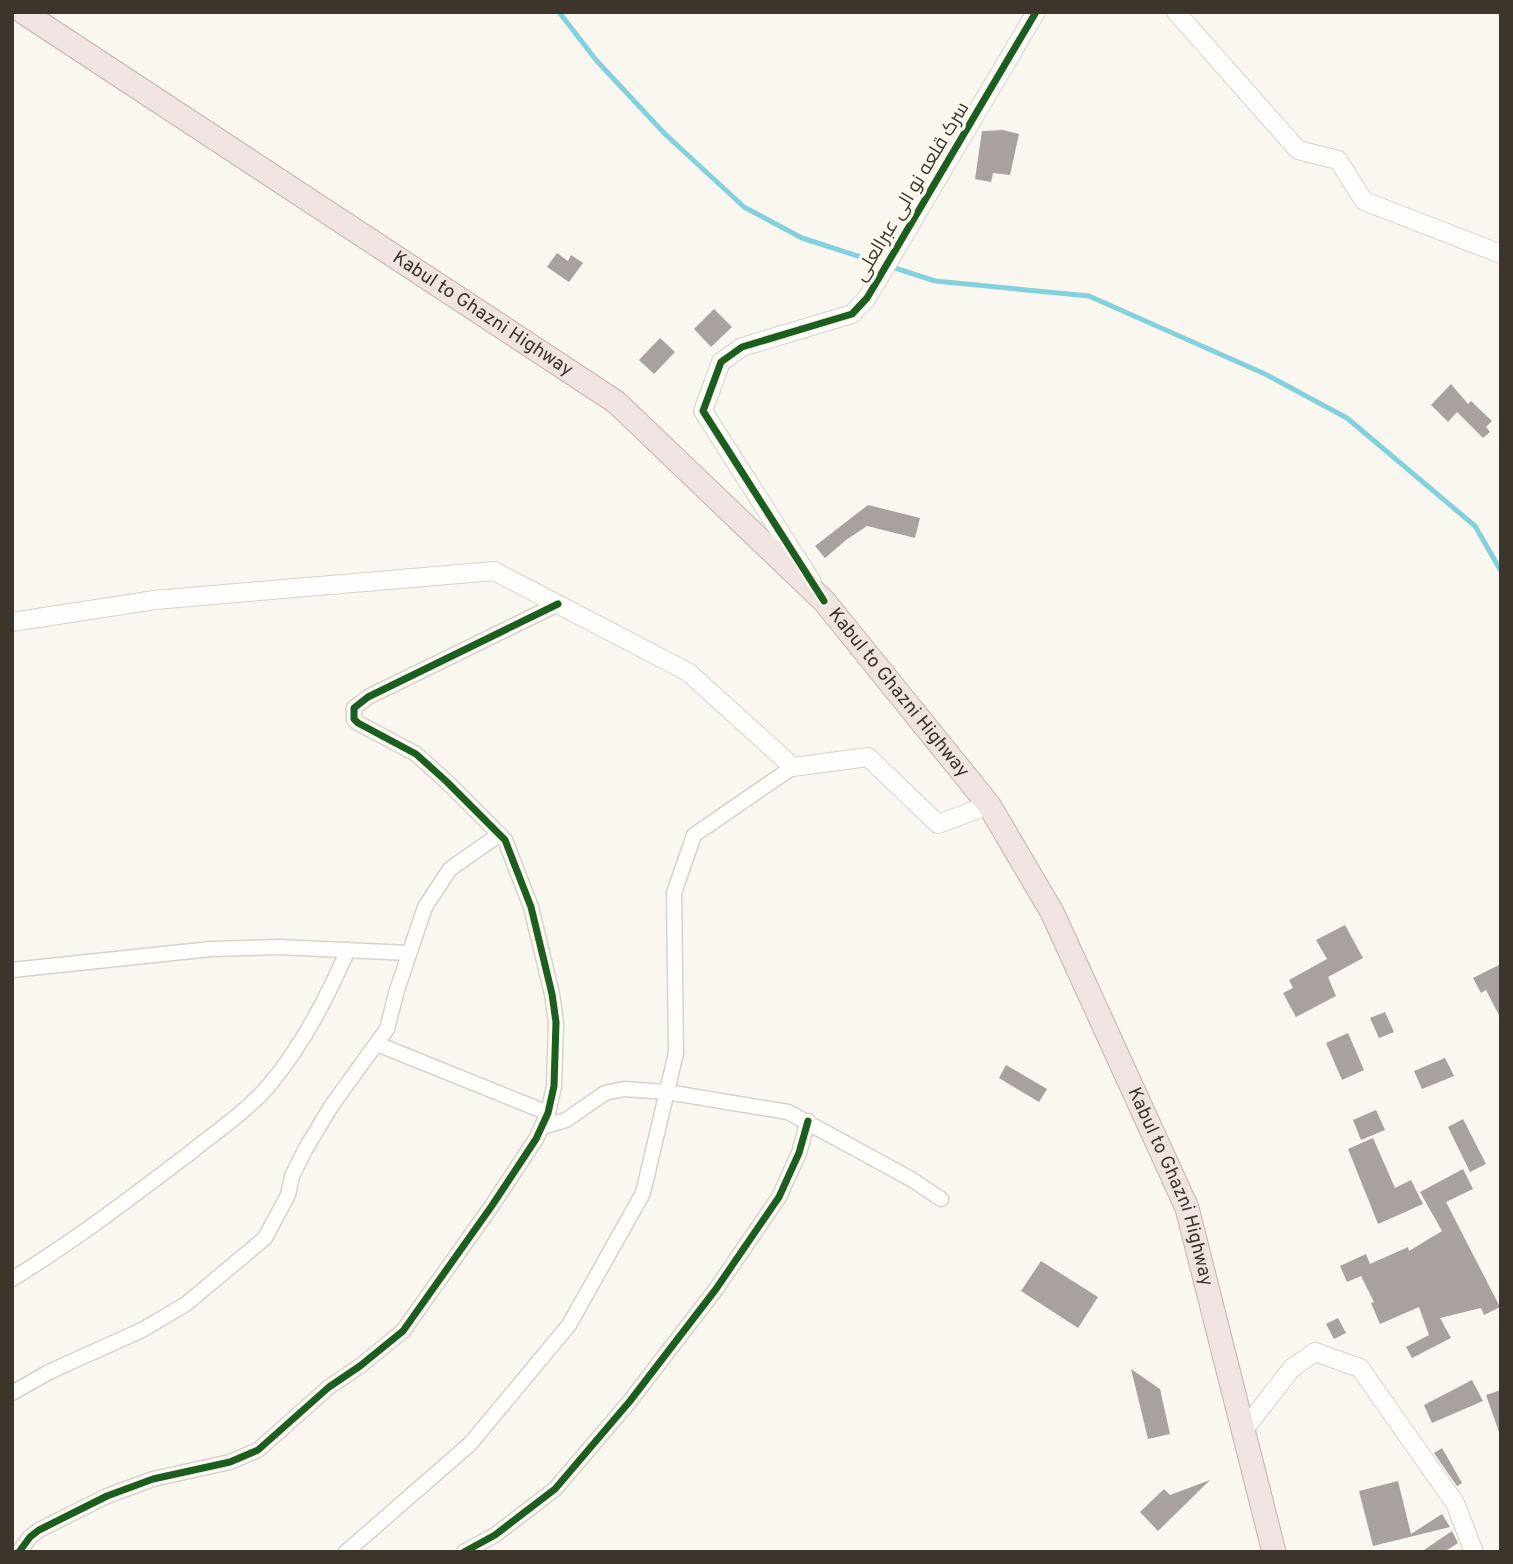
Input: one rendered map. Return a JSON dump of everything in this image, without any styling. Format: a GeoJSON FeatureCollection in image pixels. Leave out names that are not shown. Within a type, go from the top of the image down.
{"type":"FeatureCollection","features":[{"type":"Feature","properties":{"kind":"highway","name":"Kabul to Ghazni Highway"},"geometry":{"type":"LineString","coordinates":[[23,12],[616,402],[824,601],[989,805],[1052,912],[1187,1208],[1274,1552]]}},
{"type":"Feature","properties":{"kind":"street","name":"سرک قلعه نو الی عبرالعلی"},"geometry":{"type":"LineString","coordinates":[[824,601],[703,411],[721,362],[742,347],[852,314],[867,298],[1035,12]]}},
{"type":"Feature","properties":{"kind":"street"},"geometry":{"type":"LineString","coordinates":[[1176,12],[1298,150],[1338,160],[1364,201],[1501,254]]}},
{"type":"Feature","properties":{"kind":"street"},"geometry":{"type":"LineString","coordinates":[[12,622],[155,600],[494,572],[688,671],[793,767]]}},
{"type":"Feature","properties":{"kind":"street"},"geometry":{"type":"LineString","coordinates":[[19,1552],[40,1530],[107,1496],[153,1479],[244,1458],[258,1450],[328,1387],[360,1366],[403,1331],[491,1207],[545,1120],[554,1086],[556,1022],[531,907],[515,861],[500,834],[416,754],[358,723],[354,719],[354,708],[368,696],[558,604]]}},
{"type":"Feature","properties":{"kind":"street"},"geometry":{"type":"LineString","coordinates":[[346,1552],[470,1444],[569,1325],[643,1193],[676,1053],[674,893],[694,835],[793,767],[868,757],[937,824],[989,805]]}},
{"type":"Feature","properties":{"kind":"street"},"geometry":{"type":"LineString","coordinates":[[12,1393],[49,1372],[142,1330],[186,1304],[265,1238],[288,1195],[292,1176],[306,1148],[332,1105],[387,1029],[425,907],[450,869],[500,834]]}},
{"type":"Feature","properties":{"kind":"street"},"geometry":{"type":"LineString","coordinates":[[12,970],[211,949],[279,947],[409,953]]}},
{"type":"Feature","properties":{"kind":"street"},"geometry":{"type":"LineString","coordinates":[[12,1279],[56,1253],[130,1199],[239,1114],[270,1085],[298,1048],[324,1002],[348,950]]}},
{"type":"Feature","properties":{"kind":"street"},"geometry":{"type":"LineString","coordinates":[[377,1044],[545,1120],[566,1120],[614,1090],[667,1092],[788,1112],[911,1179],[942,1199]]}},
{"type":"Feature","properties":{"kind":"street"},"geometry":{"type":"LineString","coordinates":[[464,1552],[495,1535],[555,1489],[631,1401],[716,1289],[779,1197],[799,1153],[808,1121]]}},
{"type":"Feature","properties":{"kind":"street"},"geometry":{"type":"LineString","coordinates":[[1243,1431],[1292,1368],[1315,1352],[1360,1368],[1455,1503],[1474,1552]]}},
{"type":"Feature","properties":{"kind":"building"},"geometry":{"type":"Polygon","coordinates":[[[1003,130],[1019,134],[1010,175],[993,173],[991,182],[975,179],[982,131],[1003,130]]]}},
{"type":"Feature","properties":{"kind":"building"},"geometry":{"type":"Polygon","coordinates":[[[557,253],[568,261],[571,255],[583,263],[569,282],[547,267],[557,253]]]}},
{"type":"Feature","properties":{"kind":"building"},"geometry":{"type":"Polygon","coordinates":[[[714,309],[732,327],[711,347],[694,329],[714,309]]]}},
{"type":"Feature","properties":{"kind":"building"},"geometry":{"type":"Polygon","coordinates":[[[660,338],[675,352],[654,374],[639,360],[660,338]]]}},
{"type":"Feature","properties":{"kind":"building"},"geometry":{"type":"Polygon","coordinates":[[[1451,384],[1468,404],[1471,401],[1492,421],[1486,427],[1490,432],[1483,438],[1457,412],[1448,422],[1431,405],[1451,384]]]}},
{"type":"Feature","properties":{"kind":"building"},"geometry":{"type":"Polygon","coordinates":[[[868,505],[920,518],[915,538],[867,526],[825,558],[815,546],[868,505]]]}},
{"type":"Feature","properties":{"kind":"building"},"geometry":{"type":"Polygon","coordinates":[[[1345,925],[1363,958],[1328,977],[1336,996],[1296,1017],[1283,993],[1293,988],[1289,980],[1327,959],[1316,940],[1345,925]]]}},
{"type":"Feature","properties":{"kind":"building"},"geometry":{"type":"Polygon","coordinates":[[[1501,964],[1501,1019],[1486,990],[1481,993],[1473,978],[1501,964]]]}},
{"type":"Feature","properties":{"kind":"building"},"geometry":{"type":"Polygon","coordinates":[[[1385,1012],[1394,1032],[1379,1038],[1370,1018],[1385,1012]]]}},
{"type":"Feature","properties":{"kind":"building"},"geometry":{"type":"Polygon","coordinates":[[[1348,1033],[1364,1070],[1342,1080],[1326,1043],[1348,1033]]]}},
{"type":"Feature","properties":{"kind":"building"},"geometry":{"type":"Polygon","coordinates":[[[1445,1058],[1454,1076],[1422,1089],[1414,1071],[1445,1058]]]}},
{"type":"Feature","properties":{"kind":"building"},"geometry":{"type":"Polygon","coordinates":[[[1006,1065],[1047,1089],[1039,1102],[999,1078],[1006,1065]]]}},
{"type":"Feature","properties":{"kind":"building"},"geometry":{"type":"Polygon","coordinates":[[[1376,1110],[1385,1130],[1361,1140],[1353,1120],[1376,1110]]]}},
{"type":"Feature","properties":{"kind":"building"},"geometry":{"type":"Polygon","coordinates":[[[1463,1119],[1486,1164],[1470,1172],[1448,1127],[1463,1119]]]}},
{"type":"Feature","properties":{"kind":"building"},"geometry":{"type":"Polygon","coordinates":[[[1373,1138],[1395,1188],[1411,1180],[1423,1204],[1378,1224],[1348,1149],[1373,1138]]]}},
{"type":"Feature","properties":{"kind":"building"},"geometry":{"type":"Polygon","coordinates":[[[1463,1169],[1473,1189],[1446,1202],[1500,1307],[1484,1315],[1481,1308],[1440,1318],[1451,1338],[1412,1358],[1406,1347],[1429,1335],[1419,1307],[1380,1324],[1371,1303],[1374,1302],[1361,1276],[1347,1282],[1340,1266],[1366,1254],[1370,1264],[1408,1247],[1409,1251],[1442,1231],[1420,1192],[1463,1169]]]}},
{"type":"Feature","properties":{"kind":"building"},"geometry":{"type":"Polygon","coordinates":[[[1041,1261],[1098,1297],[1078,1328],[1021,1291],[1041,1261]]]}},
{"type":"Feature","properties":{"kind":"building"},"geometry":{"type":"Polygon","coordinates":[[[1338,1318],[1346,1333],[1334,1339],[1326,1324],[1338,1318]]]}},
{"type":"Feature","properties":{"kind":"building"},"geometry":{"type":"Polygon","coordinates":[[[1131,1369],[1160,1389],[1170,1434],[1148,1439],[1131,1369]]]}},
{"type":"Feature","properties":{"kind":"building"},"geometry":{"type":"Polygon","coordinates":[[[1472,1380],[1483,1401],[1432,1423],[1424,1405],[1472,1380]]]}},
{"type":"Feature","properties":{"kind":"building"},"geometry":{"type":"Polygon","coordinates":[[[1501,1390],[1501,1431],[1499,1432],[1486,1395],[1501,1390]]]}},
{"type":"Feature","properties":{"kind":"building"},"geometry":{"type":"Polygon","coordinates":[[[1442,1448],[1462,1483],[1457,1486],[1434,1453],[1442,1448]]]}},
{"type":"Feature","properties":{"kind":"building"},"geometry":{"type":"Polygon","coordinates":[[[1210,1480],[1158,1531],[1140,1512],[1164,1489],[1170,1495],[1210,1480]]]}},
{"type":"Feature","properties":{"kind":"building"},"geometry":{"type":"Polygon","coordinates":[[[1398,1481],[1411,1534],[1442,1514],[1450,1527],[1373,1546],[1359,1491],[1398,1481]]]}},
{"type":"Feature","properties":{"kind":"building"},"geometry":{"type":"Polygon","coordinates":[[[1452,1531],[1458,1543],[1444,1552],[1421,1552],[1452,1531]]]}},
{"type":"Feature","properties":{"kind":"waterway"},"geometry":{"type":"LineString","coordinates":[[559,12],[596,60],[665,134],[744,207],[802,238],[935,281],[1089,296],[1265,374],[1347,418],[1475,526],[1501,571]]}},
{"type":"Feature","properties":{"kind":"cycle path"},"geometry":{"type":"LineString","coordinates":[[824,601],[703,411],[721,362],[742,347],[852,314],[867,298],[1036,12]]}},
{"type":"Feature","properties":{"kind":"cycle path"},"geometry":{"type":"LineString","coordinates":[[19,1552],[39,1530],[107,1496],[153,1479],[230,1462],[258,1450],[329,1387],[403,1331],[536,1139],[548,1113],[554,1086],[556,1022],[531,907],[505,840],[416,754],[358,723],[354,719],[354,708],[368,697],[558,604]]}},
{"type":"Feature","properties":{"kind":"cycle path"},"geometry":{"type":"LineString","coordinates":[[464,1552],[495,1535],[555,1489],[630,1401],[716,1289],[779,1197],[799,1153],[808,1121]]}}]}
